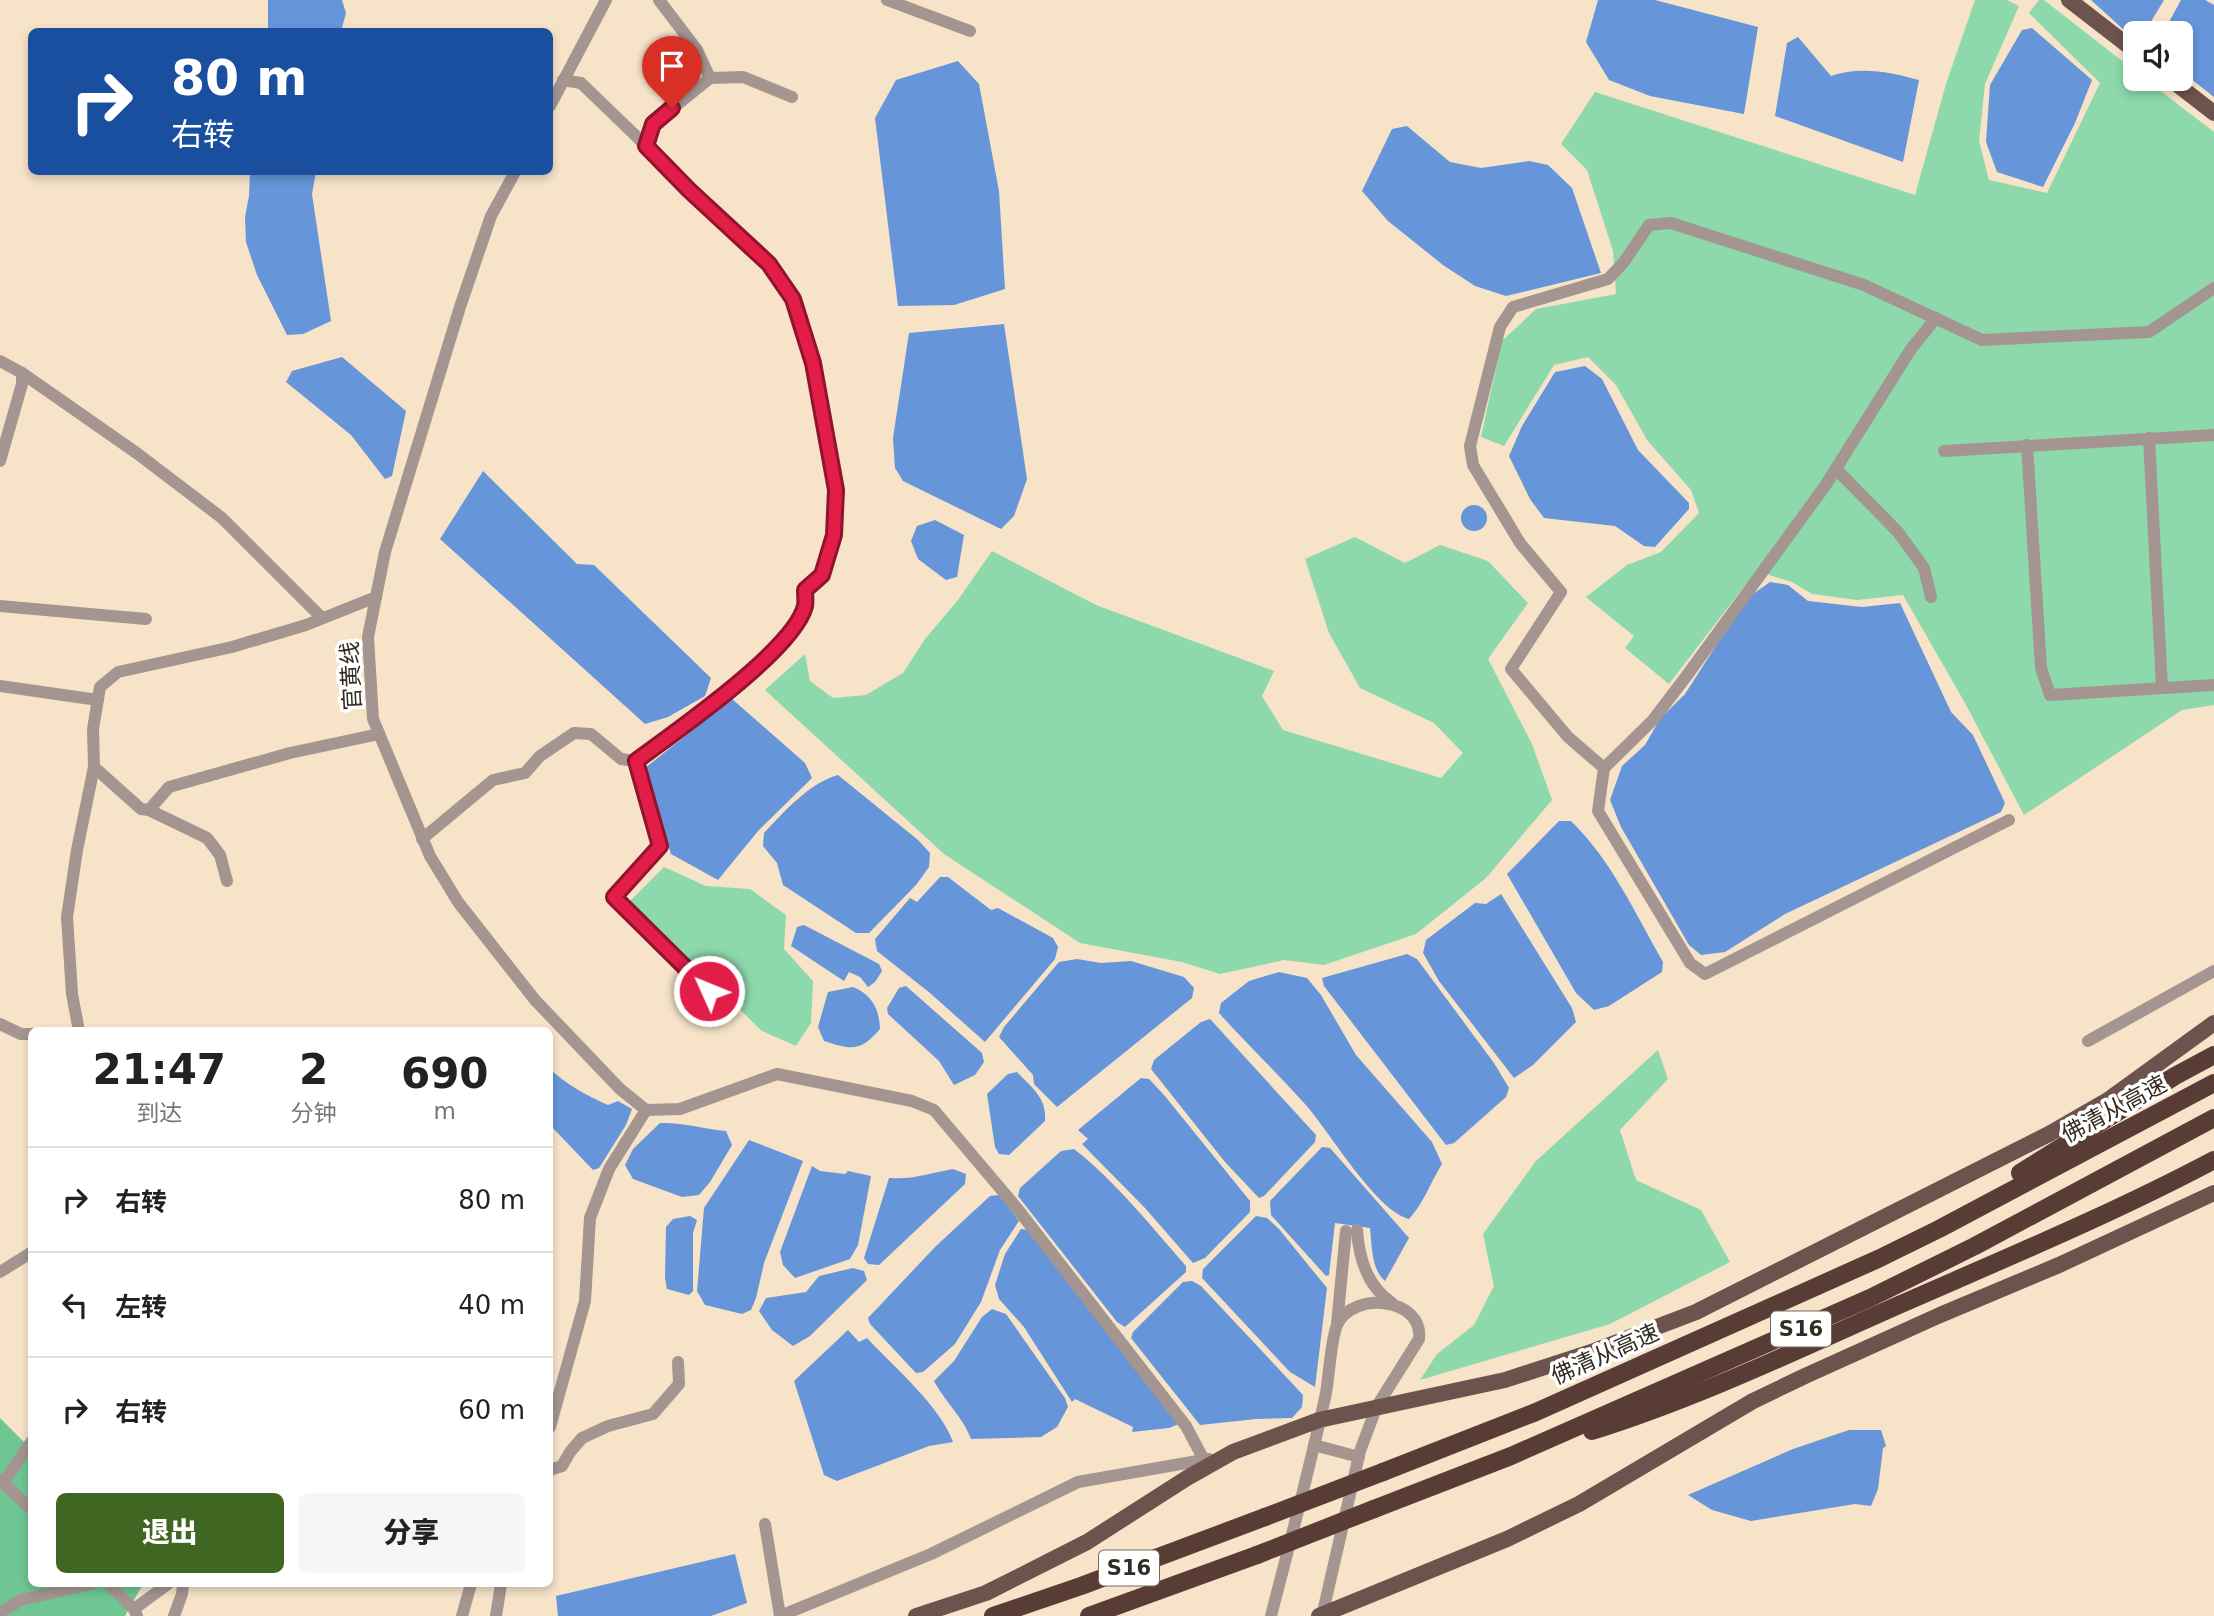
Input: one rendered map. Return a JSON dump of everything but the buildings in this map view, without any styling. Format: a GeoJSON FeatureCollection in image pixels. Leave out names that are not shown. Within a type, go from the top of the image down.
{"type":"FeatureCollection","features":[{"type":"Feature","properties":{"kind":"highway"},"geometry":{"type":"LineString","coordinates":[[1903,1248],[1945,1217],[2175,1076],[2214,1055]]}},
{"type":"Feature","properties":{"kind":"highway","name":"佛清从高速"},"geometry":{"type":"LineString","coordinates":[[993,1616],[1265,1517],[1535,1412],[1903,1248],[2214,1083]]}},
{"type":"Feature","properties":{"kind":"highway","name":"S16"},"geometry":{"type":"LineString","coordinates":[[1089,1616],[1257,1555],[1511,1456],[1883,1292],[2214,1118]]}},
{"type":"Feature","properties":{"kind":"highway"},"geometry":{"type":"LineString","coordinates":[[1511,1456],[1636,1418],[1740,1376],[2066,1233],[2214,1160]]}},
{"type":"Feature","properties":{"kind":"main road"},"geometry":{"type":"LineString","coordinates":[[2069,0],[2123,42]]}},
{"type":"Feature","properties":{"kind":"main road"},"geometry":{"type":"LineString","coordinates":[[2186,91],[2214,113]]}},
{"type":"Feature","properties":{"kind":"main road"},"geometry":{"type":"LineString","coordinates":[[916,1616],[986,1593],[1087,1542],[1233,1452],[1319,1420],[1505,1380],[1594,1352],[1696,1312],[2049,1134],[2108,1100],[2214,1023]]}},
{"type":"Feature","properties":{"kind":"main road"},"geometry":{"type":"LineString","coordinates":[[1321,1616],[1507,1539],[1579,1504],[1753,1401],[1940,1314],[2059,1265],[2214,1193]]}},
{"type":"Feature","properties":{"kind":"street"},"geometry":{"type":"LineString","coordinates":[[553,100],[606,0]]}},
{"type":"Feature","properties":{"kind":"street"},"geometry":{"type":"LineString","coordinates":[[659,0],[697,50],[710,78]]}},
{"type":"Feature","properties":{"kind":"street"},"geometry":{"type":"LineString","coordinates":[[887,0],[970,31]]}},
{"type":"Feature","properties":{"kind":"street"},"geometry":{"type":"LineString","coordinates":[[646,146],[653,124],[710,78],[743,77],[792,97]]}},
{"type":"Feature","properties":{"kind":"street"},"geometry":{"type":"LineString","coordinates":[[422,839],[494,780],[525,773],[540,756],[574,733],[591,734],[621,760],[636,761],[749,674],[793,629],[805,606],[805,590],[822,575],[834,535],[836,490],[813,363],[793,299],[769,264],[689,190],[581,83],[564,80]]}},
{"type":"Feature","properties":{"kind":"street","name":"官黄线"},"geometry":{"type":"LineString","coordinates":[[512,175],[491,216],[460,307],[385,552],[368,637],[373,719],[422,839],[458,902],[535,1000],[620,1089],[646,1110]]}},
{"type":"Feature","properties":{"kind":"street"},"geometry":{"type":"LineString","coordinates":[[1604,768],[1568,737],[1511,669],[1561,592],[1520,543],[1472,466],[1470,446],[1500,327],[1513,307],[1608,279],[1624,262],[1649,225],[1671,223],[1864,285],[1982,340],[2149,332],[2214,288]]}},
{"type":"Feature","properties":{"kind":"street"},"geometry":{"type":"LineString","coordinates":[[1936,318],[1911,349],[1836,469],[1763,572],[1653,720],[1604,768],[1598,811],[1690,963],[1705,974],[2009,820]]}},
{"type":"Feature","properties":{"kind":"street"},"geometry":{"type":"LineString","coordinates":[[0,361],[22,373],[138,454],[222,518],[322,618]]}},
{"type":"Feature","properties":{"kind":"street"},"geometry":{"type":"LineString","coordinates":[[0,461],[22,384],[22,373]]}},
{"type":"Feature","properties":{"kind":"street"},"geometry":{"type":"LineString","coordinates":[[1944,452],[2214,435]]}},
{"type":"Feature","properties":{"kind":"street"},"geometry":{"type":"LineString","coordinates":[[2148,438],[2162,688]]}},
{"type":"Feature","properties":{"kind":"street"},"geometry":{"type":"LineString","coordinates":[[2027,445],[2041,668],[2050,695],[2214,685]]}},
{"type":"Feature","properties":{"kind":"street"},"geometry":{"type":"LineString","coordinates":[[1836,469],[1898,532],[1924,568],[1931,597]]}},
{"type":"Feature","properties":{"kind":"street"},"geometry":{"type":"LineString","coordinates":[[78,1027],[72,993],[67,916],[94,767],[93,729],[100,687],[118,672],[232,647],[322,618],[376,597]]}},
{"type":"Feature","properties":{"kind":"street"},"geometry":{"type":"LineString","coordinates":[[0,606],[146,619]]}},
{"type":"Feature","properties":{"kind":"street"},"geometry":{"type":"LineString","coordinates":[[0,686],[98,700]]}},
{"type":"Feature","properties":{"kind":"street"},"geometry":{"type":"LineString","coordinates":[[149,810],[169,787],[289,753],[379,734]]}},
{"type":"Feature","properties":{"kind":"street"},"geometry":{"type":"LineString","coordinates":[[636,761],[660,846],[614,897],[709,991]]}},
{"type":"Feature","properties":{"kind":"street"},"geometry":{"type":"LineString","coordinates":[[94,767],[141,809],[149,810],[207,838],[220,855],[226,881]]}},
{"type":"Feature","properties":{"kind":"street"},"geometry":{"type":"LineString","coordinates":[[2088,1041],[2214,971]]}},
{"type":"Feature","properties":{"kind":"street"},"geometry":{"type":"LineString","coordinates":[[0,1024],[21,1034],[28,1034]]}},
{"type":"Feature","properties":{"kind":"street"},"geometry":{"type":"LineString","coordinates":[[553,1413],[584,1301],[590,1218],[609,1169],[646,1110],[680,1109],[777,1074],[912,1101],[934,1110],[1016,1207],[1186,1426],[1204,1460]]}},
{"type":"Feature","properties":{"kind":"street"},"geometry":{"type":"LineString","coordinates":[[1271,1616],[1314,1445],[1352,1231],[1365,1270],[1377,1290],[1414,1318],[1420,1329],[1419,1339],[1377,1406],[1359,1457],[1321,1616]]}},
{"type":"Feature","properties":{"kind":"street"},"geometry":{"type":"LineString","coordinates":[[0,1272],[28,1254]]}},
{"type":"Feature","properties":{"kind":"street"},"geometry":{"type":"LineString","coordinates":[[1337,1324],[1352,1309],[1362,1304],[1371,1302],[1398,1307]]}},
{"type":"Feature","properties":{"kind":"street"},"geometry":{"type":"LineString","coordinates":[[553,1469],[562,1466],[582,1438],[608,1426],[653,1414],[679,1384],[678,1362]]}},
{"type":"Feature","properties":{"kind":"street"},"geometry":{"type":"LineString","coordinates":[[1314,1445],[1359,1457]]}},
{"type":"Feature","properties":{"kind":"street"},"geometry":{"type":"LineString","coordinates":[[28,1446],[2,1481],[28,1506]]}},
{"type":"Feature","properties":{"kind":"street"},"geometry":{"type":"LineString","coordinates":[[765,1524],[780,1616],[931,1553],[1078,1482],[1204,1460],[1233,1452]]}},
{"type":"Feature","properties":{"kind":"street"},"geometry":{"type":"LineString","coordinates":[[0,1613],[21,1600],[78,1587]]}},
{"type":"Feature","properties":{"kind":"street"},"geometry":{"type":"LineString","coordinates":[[111,1587],[136,1613],[165,1587]]}},
{"type":"Feature","properties":{"kind":"street"},"geometry":{"type":"LineString","coordinates":[[174,1616],[183,1587]]}},
{"type":"Feature","properties":{"kind":"street"},"geometry":{"type":"LineString","coordinates":[[462,1616],[470,1587]]}},
{"type":"Feature","properties":{"kind":"street"},"geometry":{"type":"LineString","coordinates":[[496,1616],[501,1587]]}},
{"type":"Feature","properties":{"kind":"green space"},"geometry":{"type":"Polygon","coordinates":[[[1975,0],[2007,0],[2019,6],[1985,84],[1979,141],[1989,180],[2047,193],[2100,83],[2029,13],[2039,0],[2044,0],[2123,62],[2123,91],[2161,91],[2214,132],[2214,705],[2182,710],[2024,815],[1965,703],[1903,595],[1857,600],[1812,594],[1792,582],[1756,571],[1669,684],[1625,648],[1634,636],[1586,597],[1627,565],[1661,552],[1699,513],[1691,490],[1647,440],[1616,385],[1588,357],[1554,365],[1504,446],[1481,437],[1502,341],[1536,309],[1616,294],[1613,251],[1587,170],[1561,144],[1595,92],[1915,195],[1946,84],[1975,0]]]}},
{"type":"Feature","properties":{"kind":"green space"},"geometry":{"type":"Polygon","coordinates":[[[1355,537],[1405,563],[1440,545],[1488,561],[1528,603],[1488,659],[1532,744],[1552,800],[1486,878],[1416,934],[1324,965],[1284,960],[1220,974],[1182,962],[1080,943],[944,854],[765,690],[805,654],[810,681],[833,698],[866,695],[903,673],[925,639],[958,600],[992,551],[1096,605],[1274,671],[1262,696],[1283,730],[1441,778],[1463,753],[1434,723],[1360,688],[1329,633],[1305,559],[1355,537]]]}},
{"type":"Feature","properties":{"kind":"green space"},"geometry":{"type":"Polygon","coordinates":[[[664,867],[706,886],[750,889],[786,915],[784,949],[813,981],[811,1023],[796,1046],[762,1031],[629,902],[664,867]]]}},
{"type":"Feature","properties":{"kind":"green space"},"geometry":{"type":"Polygon","coordinates":[[[1658,1050],[1668,1079],[1620,1130],[1636,1180],[1701,1210],[1730,1262],[1610,1324],[1420,1380],[1437,1354],[1474,1325],[1494,1286],[1483,1234],[1536,1161],[1658,1050]]]}},
{"type":"Feature","properties":{"kind":"green space"},"geometry":{"type":"Polygon","coordinates":[[[0,1418],[28,1446],[28,1587],[141,1587],[125,1616],[8,1616],[0,1607],[0,1418]]]}},
{"type":"Feature","properties":{"kind":"water"},"geometry":{"type":"Polygon","coordinates":[[[268,0],[342,0],[346,13],[342,28],[268,28],[268,0]]]}},
{"type":"Feature","properties":{"kind":"water"},"geometry":{"type":"Polygon","coordinates":[[[1598,0],[1655,0],[1758,27],[1744,114],[1650,96],[1609,80],[1586,42],[1598,0]]]}},
{"type":"Feature","properties":{"kind":"water"},"geometry":{"type":"Polygon","coordinates":[[[2091,0],[2164,0],[2151,21],[2123,21],[2123,29],[2091,0]]]}},
{"type":"Feature","properties":{"kind":"water"},"geometry":{"type":"Polygon","coordinates":[[[2181,0],[2205,0],[2214,5],[2214,97],[2193,80],[2193,21],[2170,21],[2181,0]]]}},
{"type":"Feature","properties":{"kind":"water"},"geometry":{"type":"Polygon","coordinates":[[[2032,28],[2092,80],[2075,123],[2043,187],[1997,172],[1986,142],[1990,85],[2022,30],[2032,28]]]}},
{"type":"Feature","properties":{"kind":"water"},"geometry":{"type":"Polygon","coordinates":[[[1798,37],[1831,76],[1853,71],[1875,71],[1919,80],[1903,162],[1775,116],[1787,43],[1798,37]]]}},
{"type":"Feature","properties":{"kind":"water"},"geometry":{"type":"Polygon","coordinates":[[[958,61],[979,84],[999,191],[1005,289],[954,305],[898,306],[875,118],[896,80],[958,61]]]}},
{"type":"Feature","properties":{"kind":"water"},"geometry":{"type":"Polygon","coordinates":[[[1407,126],[1450,162],[1481,168],[1529,161],[1548,165],[1572,188],[1601,273],[1506,296],[1475,286],[1443,265],[1388,221],[1362,191],[1392,129],[1407,126]]]}},
{"type":"Feature","properties":{"kind":"water"},"geometry":{"type":"Polygon","coordinates":[[[250,175],[315,175],[312,194],[331,321],[303,334],[287,335],[257,275],[246,242],[245,217],[250,175]]]}},
{"type":"Feature","properties":{"kind":"water"},"geometry":{"type":"Polygon","coordinates":[[[1004,324],[1027,479],[1014,516],[1001,529],[903,481],[895,468],[893,438],[909,333],[1004,324]]]}},
{"type":"Feature","properties":{"kind":"water"},"geometry":{"type":"Polygon","coordinates":[[[342,357],[406,411],[392,476],[385,479],[351,435],[286,382],[292,371],[342,357]]]}},
{"type":"Feature","properties":{"kind":"water"},"geometry":{"type":"Polygon","coordinates":[[[1585,366],[1602,379],[1638,450],[1689,503],[1689,509],[1655,547],[1644,546],[1615,526],[1544,518],[1530,499],[1509,456],[1522,426],[1555,372],[1585,366]]]}},
{"type":"Feature","properties":{"kind":"water"},"geometry":{"type":"Polygon","coordinates":[[[483,471],[577,564],[594,565],[711,678],[705,696],[668,717],[645,724],[440,539],[483,471]]]}},
{"type":"Feature","properties":{"kind":"water"},"geometry":{"type":"Polygon","coordinates":[[[1474,505],[1483,509],[1487,518],[1483,527],[1474,531],[1465,527],[1461,518],[1465,509],[1474,505]]]}},
{"type":"Feature","properties":{"kind":"water"},"geometry":{"type":"Polygon","coordinates":[[[935,520],[964,535],[957,577],[946,580],[918,559],[911,541],[917,526],[935,520]]]}},
{"type":"Feature","properties":{"kind":"water"},"geometry":{"type":"Polygon","coordinates":[[[1770,582],[1788,585],[1808,601],[1862,607],[1900,603],[1951,712],[1973,735],[2005,803],[2001,812],[1785,914],[1725,952],[1701,955],[1689,945],[1621,827],[1610,800],[1622,766],[1645,745],[1660,719],[1685,694],[1746,599],[1770,582]]]}},
{"type":"Feature","properties":{"kind":"water"},"geometry":{"type":"Polygon","coordinates":[[[732,699],[805,763],[812,778],[758,831],[718,880],[671,854],[645,768],[732,699]]]}},
{"type":"Feature","properties":{"kind":"water"},"geometry":{"type":"Polygon","coordinates":[[[838,775],[918,840],[930,853],[929,867],[916,885],[869,933],[856,933],[783,885],[777,863],[763,846],[764,833],[789,808],[817,784],[838,775]]]}},
{"type":"Feature","properties":{"kind":"water"},"geometry":{"type":"Polygon","coordinates":[[[1559,821],[1571,821],[1599,853],[1622,888],[1663,962],[1662,972],[1609,1006],[1594,1010],[1576,993],[1507,874],[1559,821]]]}},
{"type":"Feature","properties":{"kind":"water"},"geometry":{"type":"Polygon","coordinates":[[[940,877],[948,877],[991,910],[998,908],[1053,938],[1058,947],[1055,959],[985,1042],[877,951],[875,939],[910,898],[917,902],[940,877]]]}},
{"type":"Feature","properties":{"kind":"water"},"geometry":{"type":"Polygon","coordinates":[[[1501,894],[1572,1008],[1576,1022],[1533,1065],[1514,1078],[1439,981],[1423,953],[1426,940],[1475,903],[1486,904],[1501,894]]]}},
{"type":"Feature","properties":{"kind":"water"},"geometry":{"type":"Polygon","coordinates":[[[804,925],[879,964],[882,971],[875,982],[868,987],[860,977],[849,972],[844,981],[791,946],[797,927],[804,925]]]}},
{"type":"Feature","properties":{"kind":"water"},"geometry":{"type":"Polygon","coordinates":[[[1407,954],[1417,959],[1494,1063],[1509,1088],[1506,1097],[1454,1143],[1446,1145],[1324,986],[1322,978],[1407,954]]]}},
{"type":"Feature","properties":{"kind":"water"},"geometry":{"type":"Polygon","coordinates":[[[1077,959],[1101,963],[1131,961],[1184,977],[1194,988],[1192,998],[1057,1107],[1034,1084],[1033,1075],[999,1037],[1004,1027],[1059,962],[1077,959]]]}},
{"type":"Feature","properties":{"kind":"water"},"geometry":{"type":"Polygon","coordinates":[[[1279,972],[1307,978],[1321,995],[1356,1055],[1432,1142],[1442,1164],[1423,1200],[1409,1219],[1396,1213],[1368,1186],[1305,1104],[1219,1013],[1221,1003],[1249,981],[1279,972]]]}},
{"type":"Feature","properties":{"kind":"water"},"geometry":{"type":"Polygon","coordinates":[[[906,986],[982,1053],[984,1062],[975,1075],[954,1085],[939,1061],[888,1014],[887,1008],[899,988],[906,986]]]}},
{"type":"Feature","properties":{"kind":"water"},"geometry":{"type":"Polygon","coordinates":[[[853,987],[870,998],[878,1015],[880,1029],[867,1042],[855,1047],[824,1041],[818,1027],[828,992],[853,987]]]}},
{"type":"Feature","properties":{"kind":"water"},"geometry":{"type":"Polygon","coordinates":[[[1210,1019],[1316,1135],[1315,1142],[1264,1196],[1259,1198],[1225,1162],[1151,1069],[1154,1060],[1201,1022],[1210,1019]]]}},
{"type":"Feature","properties":{"kind":"water"},"geometry":{"type":"Polygon","coordinates":[[[553,1071],[570,1085],[608,1105],[618,1101],[632,1109],[626,1125],[599,1168],[593,1170],[553,1128],[553,1071]]]}},
{"type":"Feature","properties":{"kind":"water"},"geometry":{"type":"Polygon","coordinates":[[[1017,1072],[1041,1100],[1045,1121],[1009,1155],[999,1154],[995,1147],[987,1094],[1008,1074],[1017,1072]]]}},
{"type":"Feature","properties":{"kind":"water"},"geometry":{"type":"Polygon","coordinates":[[[1141,1078],[1149,1079],[1164,1095],[1250,1201],[1250,1212],[1205,1258],[1193,1263],[1145,1208],[1082,1144],[1088,1139],[1078,1130],[1141,1078]]]}},
{"type":"Feature","properties":{"kind":"water"},"geometry":{"type":"Polygon","coordinates":[[[660,1123],[726,1131],[732,1145],[699,1195],[682,1197],[633,1179],[625,1165],[633,1149],[660,1123]]]}},
{"type":"Feature","properties":{"kind":"water"},"geometry":{"type":"Polygon","coordinates":[[[749,1140],[803,1161],[764,1263],[756,1298],[751,1310],[742,1314],[705,1305],[697,1291],[704,1208],[749,1140]]]}},
{"type":"Feature","properties":{"kind":"water"},"geometry":{"type":"Polygon","coordinates":[[[1322,1147],[1330,1148],[1409,1238],[1385,1281],[1375,1263],[1370,1228],[1335,1223],[1329,1275],[1326,1276],[1271,1215],[1270,1201],[1322,1147]]]}},
{"type":"Feature","properties":{"kind":"water"},"geometry":{"type":"Polygon","coordinates":[[[1074,1149],[1119,1190],[1186,1266],[1186,1272],[1125,1327],[1117,1322],[1018,1196],[1020,1188],[1061,1151],[1074,1149]]]}},
{"type":"Feature","properties":{"kind":"water"},"geometry":{"type":"Polygon","coordinates":[[[812,1166],[820,1171],[845,1174],[848,1171],[871,1176],[858,1245],[850,1259],[795,1278],[783,1265],[780,1252],[812,1166]]]}},
{"type":"Feature","properties":{"kind":"water"},"geometry":{"type":"Polygon","coordinates":[[[953,1169],[966,1174],[965,1184],[879,1265],[868,1264],[864,1258],[889,1178],[913,1177],[953,1169]]]}},
{"type":"Feature","properties":{"kind":"water"},"geometry":{"type":"Polygon","coordinates":[[[1000,1195],[1019,1221],[1000,1250],[981,1302],[955,1344],[923,1372],[916,1373],[870,1324],[868,1318],[936,1246],[990,1196],[1000,1195]]]}},
{"type":"Feature","properties":{"kind":"water"},"geometry":{"type":"Polygon","coordinates":[[[690,1216],[697,1220],[693,1233],[693,1291],[689,1295],[667,1289],[665,1278],[666,1227],[673,1219],[690,1216]]]}},
{"type":"Feature","properties":{"kind":"water"},"geometry":{"type":"Polygon","coordinates":[[[1256,1216],[1267,1218],[1279,1229],[1327,1288],[1315,1387],[1290,1372],[1202,1278],[1203,1269],[1256,1216]]]}},
{"type":"Feature","properties":{"kind":"water"},"geometry":{"type":"Polygon","coordinates":[[[1021,1229],[1030,1230],[1179,1424],[1169,1428],[1132,1432],[1133,1427],[1075,1399],[1072,1402],[1024,1327],[999,1299],[995,1285],[1005,1254],[1021,1229]]]}},
{"type":"Feature","properties":{"kind":"water"},"geometry":{"type":"Polygon","coordinates":[[[853,1268],[864,1271],[867,1280],[810,1336],[793,1346],[772,1330],[759,1311],[766,1298],[806,1292],[819,1276],[853,1268]]]}},
{"type":"Feature","properties":{"kind":"water"},"geometry":{"type":"Polygon","coordinates":[[[1192,1281],[1201,1286],[1303,1395],[1302,1407],[1292,1418],[1200,1425],[1131,1338],[1133,1332],[1183,1282],[1192,1281]]]}},
{"type":"Feature","properties":{"kind":"water"},"geometry":{"type":"Polygon","coordinates":[[[992,1309],[1006,1314],[1065,1398],[1068,1407],[1057,1427],[1041,1437],[971,1439],[934,1381],[954,1361],[982,1317],[992,1309]]]}},
{"type":"Feature","properties":{"kind":"water"},"geometry":{"type":"Polygon","coordinates":[[[848,1330],[859,1342],[867,1338],[915,1387],[938,1415],[953,1442],[929,1446],[837,1481],[824,1475],[794,1381],[848,1330]]]}},
{"type":"Feature","properties":{"kind":"water"},"geometry":{"type":"Polygon","coordinates":[[[1849,1430],[1881,1430],[1886,1446],[1883,1448],[1878,1489],[1871,1506],[1855,1504],[1751,1521],[1712,1510],[1688,1495],[1793,1449],[1849,1430]]]}},
{"type":"Feature","properties":{"kind":"water"},"geometry":{"type":"Polygon","coordinates":[[[735,1554],[747,1603],[711,1616],[558,1616],[556,1596],[735,1554]]]}},
{"type":"Feature","properties":{"kind":"route"},"geometry":{"type":"LineString","coordinates":[[672,108],[653,124],[646,146],[769,264],[793,299],[813,363],[836,490],[834,535],[822,575],[805,590],[805,606],[793,629],[749,674],[636,761],[660,846],[614,897],[709,991]]}}]}
